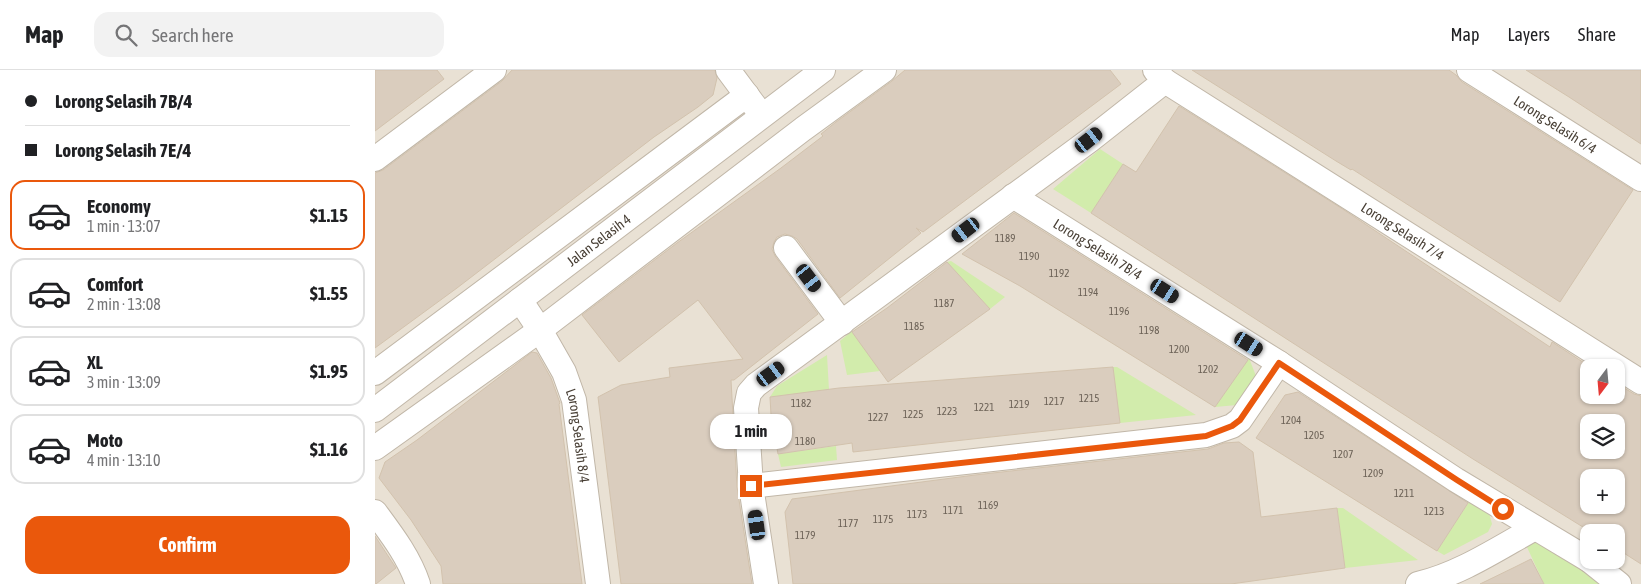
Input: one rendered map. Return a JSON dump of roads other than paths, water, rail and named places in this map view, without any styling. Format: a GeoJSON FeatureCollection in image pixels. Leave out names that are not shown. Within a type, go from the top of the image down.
{"type":"FeatureCollection","features":[{"type":"Feature","properties":{"kind":"street"},"geometry":{"type":"LineString","coordinates":[[375,159],[494,70]]}},
{"type":"Feature","properties":{"kind":"street"},"geometry":{"type":"LineString","coordinates":[[728,70],[762,117]]}},
{"type":"Feature","properties":{"kind":"street","name":"Jalan Selasih 4"},"geometry":{"type":"LineString","coordinates":[[375,410],[823,70]]}},
{"type":"Feature","properties":{"kind":"street"},"geometry":{"type":"LineString","coordinates":[[375,448],[540,330],[803,129],[884,70]]}},
{"type":"Feature","properties":{"kind":"street","name":"Lorong Selasih 6/4"},"geometry":{"type":"LineString","coordinates":[[1469,70],[1641,179]]}},
{"type":"Feature","properties":{"kind":"street"},"geometry":{"type":"LineString","coordinates":[[765,584],[751,486],[746,408],[749,393],[756,385],[1089,140],[1160,76]]}},
{"type":"Feature","properties":{"kind":"street","name":"Lorong Selasih 7/4"},"geometry":{"type":"LineString","coordinates":[[1160,76],[1641,382]]}},
{"type":"Feature","properties":{"kind":"street"},"geometry":{"type":"LineString","coordinates":[[375,373],[747,96]]}},
{"type":"Feature","properties":{"kind":"street"},"geometry":{"type":"LineString","coordinates":[[783,102],[803,129]]}},
{"type":"Feature","properties":{"kind":"street","name":"Lorong Selasih 7B/4"},"geometry":{"type":"LineString","coordinates":[[1013,196],[1279,363],[1457,480],[1580,555]]}},
{"type":"Feature","properties":{"kind":"street"},"geometry":{"type":"LineString","coordinates":[[786,248],[842,322]]}},
{"type":"Feature","properties":{"kind":"street","name":"Lorong Selasih 8/4"},"geometry":{"type":"LineString","coordinates":[[520,300],[564,372],[574,400],[598,584]]}},
{"type":"Feature","properties":{"kind":"street"},"geometry":{"type":"LineString","coordinates":[[751,486],[1206,436],[1232,426],[1240,420],[1279,363]]}},
{"type":"Feature","properties":{"kind":"street"},"geometry":{"type":"LineString","coordinates":[[375,512],[393,535],[408,559],[418,584]]}},
{"type":"Feature","properties":{"kind":"street"},"geometry":{"type":"LineString","coordinates":[[1418,584],[1431,581],[1467,566],[1535,528]]}},
{"type":"Feature","properties":{"kind":"street","name":"Lorong Selasih 7B/4"},"geometry":{"type":"LineString","coordinates":[[1600,569],[1619,584]]}}]}
